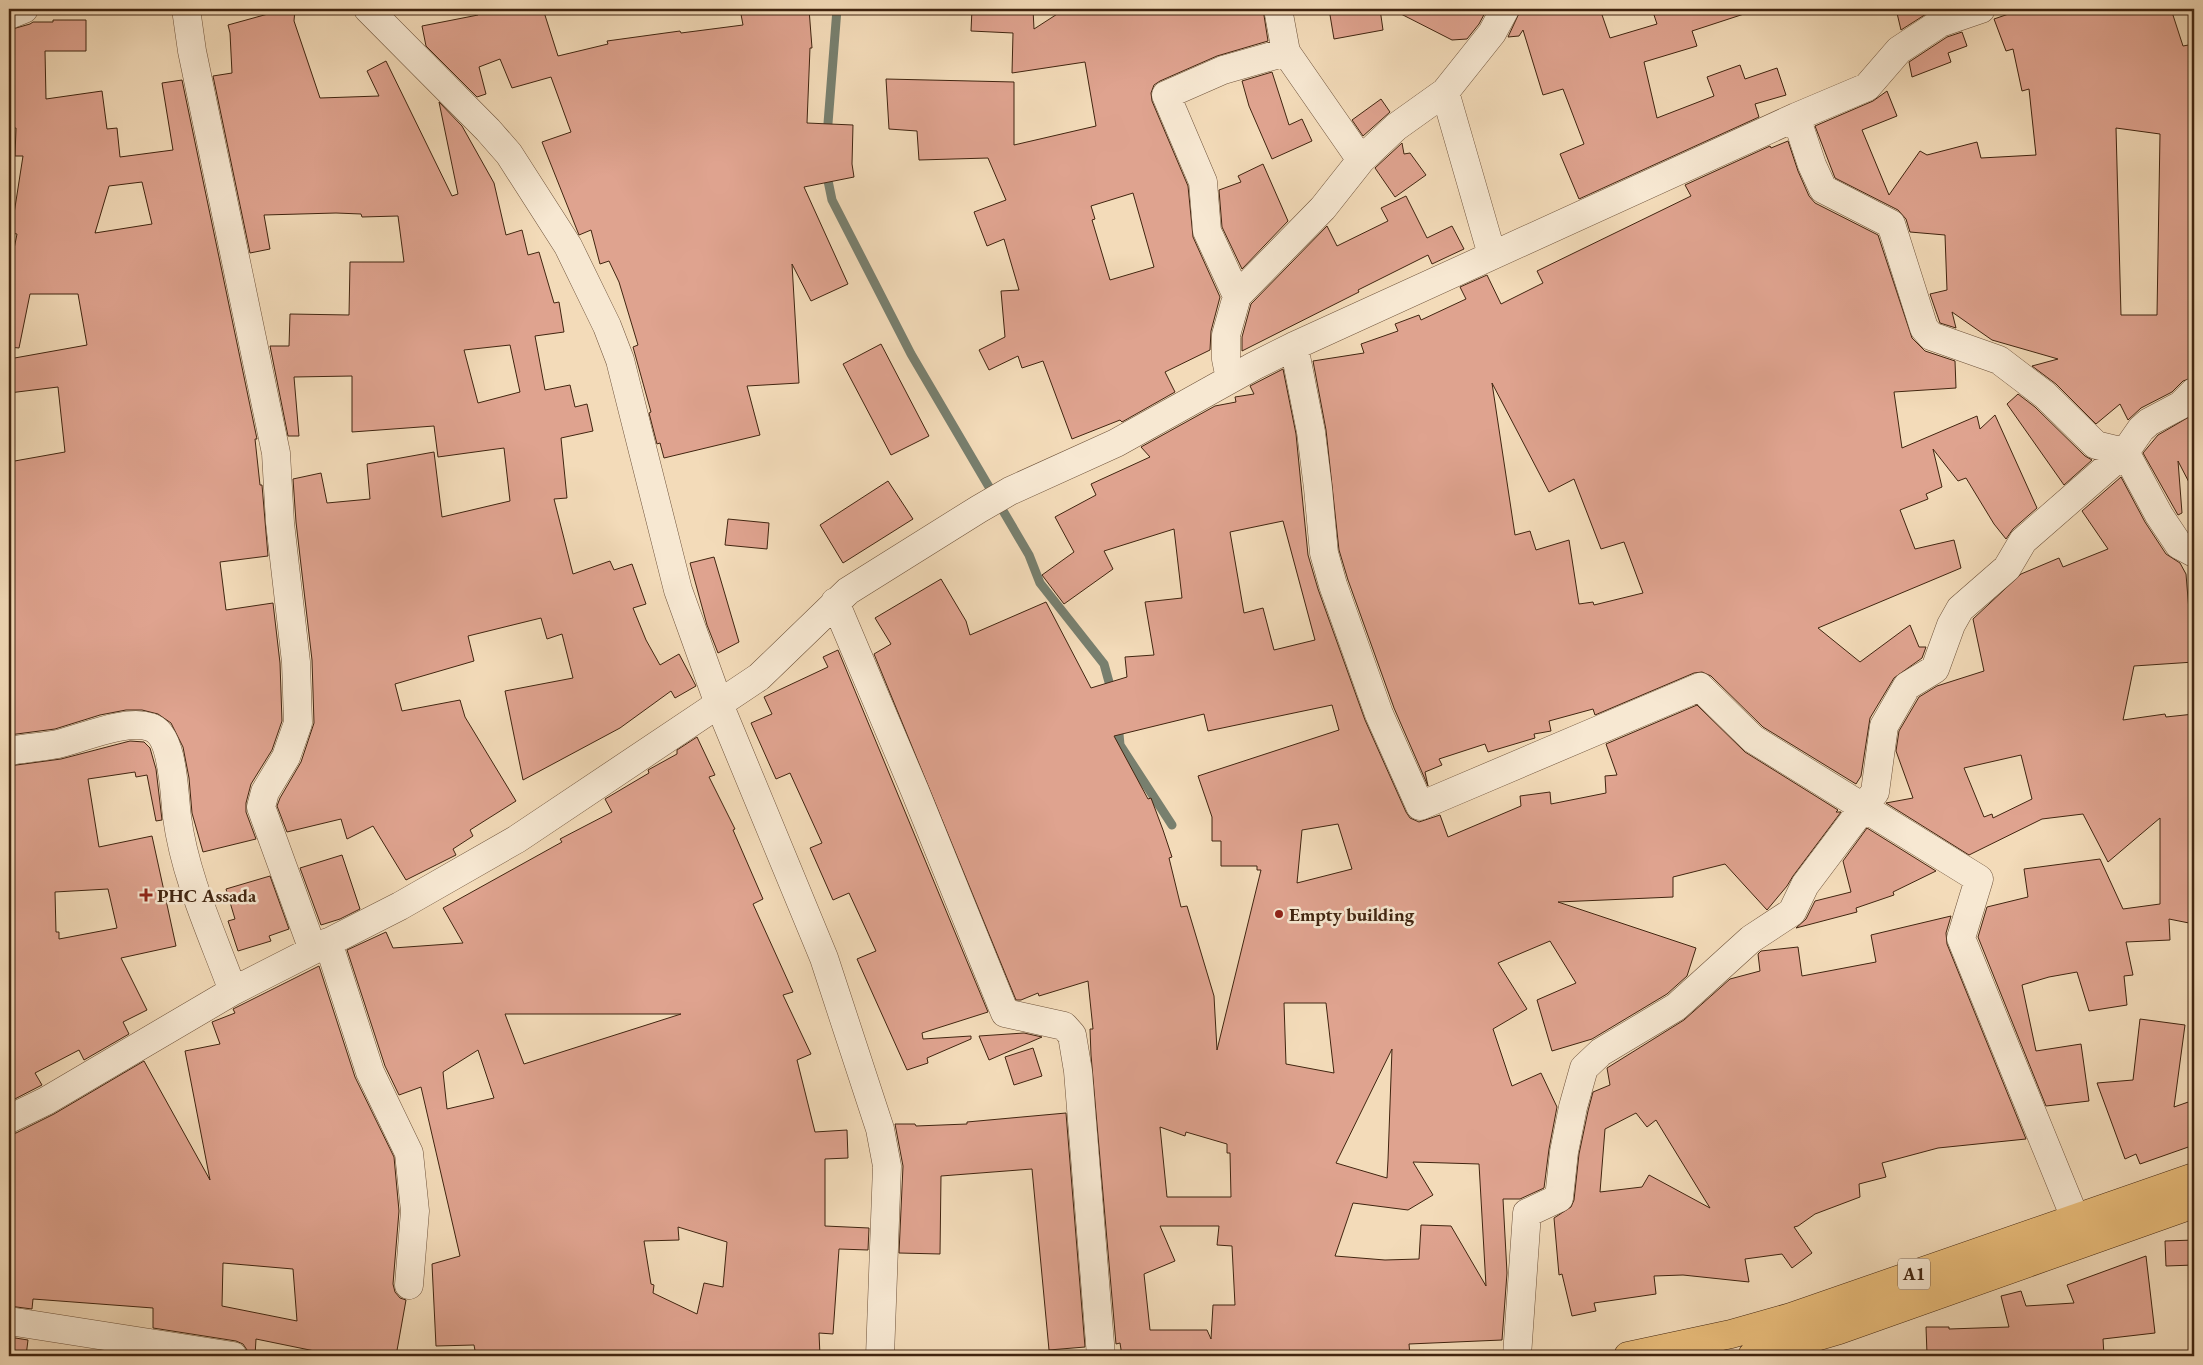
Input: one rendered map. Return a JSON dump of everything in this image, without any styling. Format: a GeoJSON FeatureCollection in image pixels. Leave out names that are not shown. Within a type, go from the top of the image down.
{"type":"FeatureCollection","features":[{"type":"Feature","properties":{"kind":"highway","name":"A1"},"geometry":{"type":"LineString","coordinates":[[1628,1356],[1731,1334],[1791,1317],[2194,1177]]}},
{"type":"Feature","properties":{"kind":"highway","name":"A1"},"geometry":{"type":"LineString","coordinates":[[1752,1356],[1839,1330],[2194,1204]]}},
{"type":"Feature","properties":{"kind":"street"},"geometry":{"type":"LineString","coordinates":[[9,15],[24,9]]}},
{"type":"Feature","properties":{"kind":"street"},"geometry":{"type":"LineString","coordinates":[[186,9],[194,60],[276,453],[280,523],[296,662],[298,722],[286,757],[265,792],[262,807],[321,946],[370,1072],[409,1153],[415,1211],[409,1285]]}},
{"type":"Feature","properties":{"kind":"street"},"geometry":{"type":"LineString","coordinates":[[368,9],[488,130],[509,154],[574,256],[607,326],[620,360],[678,590],[719,704],[824,958],[880,1129],[887,1166],[880,1356]]}},
{"type":"Feature","properties":{"kind":"street"},"geometry":{"type":"LineString","coordinates":[[1278,9],[1286,52],[1361,160]]}},
{"type":"Feature","properties":{"kind":"street"},"geometry":{"type":"LineString","coordinates":[[1230,379],[1226,359],[1226,335],[1237,296],[1323,208],[1361,160],[1396,127],[1444,92],[1492,33],[1505,9]]}},
{"type":"Feature","properties":{"kind":"street"},"geometry":{"type":"LineString","coordinates":[[9,1119],[46,1101],[233,990],[400,906],[517,839],[759,677],[848,591],[1010,491],[1116,443],[1230,379],[1294,346],[1867,87],[1899,50],[1940,23],[1981,9]]}},
{"type":"Feature","properties":{"kind":"street"},"geometry":{"type":"LineString","coordinates":[[1237,296],[1207,231],[1203,182],[1166,95],[1223,70],[1286,52]]}},
{"type":"Feature","properties":{"kind":"street"},"geometry":{"type":"LineString","coordinates":[[1444,92],[1492,255]]}},
{"type":"Feature","properties":{"kind":"street"},"geometry":{"type":"LineString","coordinates":[[1796,118],[1812,165],[1823,189],[1891,224],[1924,328],[1931,336],[1999,360],[2045,395],[2096,445],[2125,452],[2178,545],[2194,553]]}},
{"type":"Feature","properties":{"kind":"street"},"geometry":{"type":"LineString","coordinates":[[1294,346],[1311,432],[1324,553],[1333,585],[1379,714],[1420,806],[1700,687],[1753,739],[1979,879],[1961,938],[2075,1218]]}},
{"type":"Feature","properties":{"kind":"street"},"geometry":{"type":"LineString","coordinates":[[1517,1356],[1528,1213],[1558,1198],[1564,1152],[1573,1107],[1584,1068],[1601,1052],[1622,1038],[1676,1007],[1751,938],[1792,912],[1805,885],[1876,792],[1884,726],[1908,686],[1935,669],[1960,609],[2007,568],[2023,540],[2125,452],[2149,422],[2181,405],[2194,392]]}},
{"type":"Feature","properties":{"kind":"street"},"geometry":{"type":"LineString","coordinates":[[835,602],[915,791],[1005,1013],[1064,1026],[1072,1034],[1078,1071],[1101,1356]]}},
{"type":"Feature","properties":{"kind":"street"},"geometry":{"type":"LineString","coordinates":[[9,751],[57,744],[125,727],[150,727],[160,732],[169,751],[179,835],[186,864],[233,990]]}},
{"type":"Feature","properties":{"kind":"street"},"geometry":{"type":"LineString","coordinates":[[9,1321],[233,1356]]}},
{"type":"Feature","properties":{"kind":"building"},"geometry":{"type":"Polygon","coordinates":[[[286,9],[295,9],[294,21],[320,98],[379,96],[367,71],[386,61],[452,196],[458,194],[439,102],[462,126],[494,183],[506,235],[522,230],[528,255],[539,252],[554,303],[559,302],[564,332],[535,336],[545,390],[570,385],[575,407],[587,404],[593,431],[561,438],[567,498],[554,499],[573,574],[610,561],[614,570],[632,564],[646,604],[633,608],[646,640],[660,665],[679,654],[696,686],[675,698],[671,691],[620,728],[523,780],[505,691],[573,678],[562,634],[547,639],[541,618],[468,636],[474,661],[395,684],[402,711],[460,700],[465,717],[516,801],[470,830],[473,836],[453,849],[456,855],[406,880],[373,826],[347,839],[341,819],[287,832],[277,806],[301,762],[314,723],[312,660],[296,522],[293,479],[321,473],[327,503],[370,499],[367,464],[434,452],[442,517],[510,501],[504,448],[438,457],[434,426],[352,432],[352,376],[294,377],[299,436],[288,436],[270,346],[289,346],[290,314],[349,315],[350,262],[404,262],[398,216],[362,217],[361,214],[336,213],[264,215],[270,249],[250,253],[213,76],[232,73],[228,25],[286,9]],[[510,345],[464,350],[478,403],[520,392],[510,345]]]}},
{"type":"Feature","properties":{"kind":"building"},"geometry":{"type":"Polygon","coordinates":[[[476,9],[543,9],[558,56],[608,44],[607,41],[743,25],[740,9],[809,9],[812,48],[810,48],[807,123],[853,125],[852,164],[854,177],[804,187],[848,284],[811,301],[792,264],[799,383],[747,386],[760,435],[664,458],[660,443],[657,444],[649,413],[651,412],[633,347],[638,345],[619,282],[609,261],[600,264],[591,230],[579,235],[542,142],[571,132],[551,77],[512,88],[500,59],[479,67],[486,94],[477,97],[426,46],[422,26],[478,15],[476,9]]]}},
{"type":"Feature","properties":{"kind":"building"},"geometry":{"type":"Polygon","coordinates":[[[972,9],[1033,9],[1034,29],[1065,9],[1263,9],[1268,41],[1217,56],[1160,81],[1154,85],[1151,93],[1152,101],[1188,186],[1193,237],[1220,297],[1211,331],[1210,350],[1165,372],[1175,392],[1122,422],[1120,420],[1072,439],[1043,361],[1022,368],[1018,356],[989,370],[979,350],[1005,337],[1001,291],[1019,290],[1004,239],[987,246],[974,212],[1006,200],[988,158],[919,160],[917,131],[889,129],[886,79],[1014,82],[1014,145],[1096,126],[1085,62],[1012,73],[1013,33],[971,31],[972,9]],[[1133,193],[1091,206],[1095,219],[1092,220],[1110,280],[1154,267],[1133,193]]]}},
{"type":"Feature","properties":{"kind":"building"},"geometry":{"type":"Polygon","coordinates":[[[1329,9],[1380,9],[1383,30],[1334,39],[1329,9]]]}},
{"type":"Feature","properties":{"kind":"building"},"geometry":{"type":"Polygon","coordinates":[[[1487,9],[1479,24],[1467,39],[1452,40],[1401,14],[1487,9]]]}},
{"type":"Feature","properties":{"kind":"building"},"geometry":{"type":"Polygon","coordinates":[[[1521,9],[1600,9],[1610,38],[1657,24],[1652,9],[1746,9],[1747,13],[1692,31],[1697,46],[1644,62],[1657,118],[1714,96],[1707,77],[1740,65],[1745,79],[1777,68],[1786,95],[1755,104],[1759,117],[1579,199],[1560,154],[1584,144],[1563,89],[1543,95],[1523,30],[1519,36],[1508,37],[1521,9]]]}},
{"type":"Feature","properties":{"kind":"building"},"geometry":{"type":"Polygon","coordinates":[[[1896,9],[1934,9],[1901,30],[1896,9]]]}},
{"type":"Feature","properties":{"kind":"building"},"geometry":{"type":"Polygon","coordinates":[[[2023,9],[2171,9],[2183,46],[2194,44],[2194,377],[2183,381],[2172,392],[2141,408],[2128,420],[2120,404],[2096,424],[2056,384],[2032,366],[2058,359],[1992,340],[1952,312],[1956,328],[1940,323],[1930,294],[1947,290],[1945,235],[1910,232],[1906,219],[1898,210],[1835,178],[1815,126],[1873,101],[1887,91],[1897,116],[1862,130],[1889,195],[1920,151],[1927,155],[1977,142],[1981,158],[2036,155],[2029,89],[2022,91],[2013,49],[2006,51],[1994,19],[2023,9]],[[2116,128],[2121,315],[2157,315],[2160,134],[2116,128]]]}},
{"type":"Feature","properties":{"kind":"building"},"geometry":{"type":"Polygon","coordinates":[[[53,20],[86,20],[86,51],[45,51],[46,99],[102,91],[107,129],[117,128],[120,157],[173,150],[162,83],[182,80],[257,439],[255,439],[260,485],[262,485],[268,556],[220,562],[226,610],[273,603],[280,663],[282,721],[272,750],[251,784],[246,803],[246,812],[256,839],[203,852],[192,813],[189,778],[183,747],[171,723],[158,714],[142,710],[126,710],[100,715],[55,729],[9,735],[9,462],[65,452],[58,387],[9,393],[9,359],[87,345],[78,294],[30,294],[19,348],[9,347],[9,274],[17,234],[11,233],[23,156],[15,156],[16,128],[9,128],[9,30],[33,22],[53,22],[53,20]],[[142,182],[109,186],[95,233],[152,224],[142,182]]]}},
{"type":"Feature","properties":{"kind":"building"},"geometry":{"type":"Polygon","coordinates":[[[1962,32],[1967,46],[1948,53],[1951,62],[1912,77],[1909,62],[1947,37],[1962,32]]]}},
{"type":"Feature","properties":{"kind":"building"},"geometry":{"type":"Polygon","coordinates":[[[1272,72],[1289,125],[1302,119],[1312,141],[1272,159],[1249,106],[1242,81],[1272,72]]]}},
{"type":"Feature","properties":{"kind":"building"},"geometry":{"type":"Polygon","coordinates":[[[1381,99],[1390,112],[1363,136],[1352,120],[1381,99]]]}},
{"type":"Feature","properties":{"kind":"building"},"geometry":{"type":"Polygon","coordinates":[[[1788,141],[1798,171],[1809,196],[1815,203],[1878,235],[1912,338],[1925,351],[1955,361],[1956,388],[1894,392],[1902,448],[1977,416],[1980,429],[1995,415],[2037,508],[2013,529],[2006,539],[1994,524],[1966,478],[1958,481],[1933,449],[1942,487],[1926,494],[1928,499],[1900,510],[1915,549],[1954,540],[1961,568],[1818,628],[1860,662],[1910,625],[1919,647],[1926,647],[1922,658],[1894,678],[1870,718],[1861,776],[1856,784],[1763,727],[1711,676],[1702,672],[1694,673],[1595,715],[1593,709],[1549,721],[1551,731],[1534,734],[1535,738],[1488,752],[1485,744],[1439,759],[1442,765],[1425,772],[1428,786],[1394,708],[1339,550],[1326,430],[1313,361],[1364,353],[1361,344],[1398,331],[1395,324],[1419,315],[1421,320],[1466,299],[1460,287],[1487,275],[1501,304],[1543,283],[1537,271],[1691,196],[1685,185],[1770,146],[1771,148],[1788,141]],[[1492,383],[1515,535],[1530,531],[1536,550],[1569,540],[1579,604],[1593,602],[1594,605],[1643,593],[1624,542],[1601,549],[1574,479],[1549,492],[1492,383]]]}},
{"type":"Feature","properties":{"kind":"building"},"geometry":{"type":"Polygon","coordinates":[[[1402,143],[1404,154],[1410,153],[1426,175],[1395,197],[1375,168],[1402,143]]]}},
{"type":"Feature","properties":{"kind":"building"},"geometry":{"type":"Polygon","coordinates":[[[1263,164],[1288,221],[1242,269],[1222,227],[1219,190],[1241,182],[1238,176],[1263,164]]]}},
{"type":"Feature","properties":{"kind":"building"},"geometry":{"type":"Polygon","coordinates":[[[1406,196],[1427,238],[1452,226],[1464,249],[1432,264],[1428,255],[1242,351],[1242,337],[1251,304],[1327,226],[1337,246],[1388,221],[1381,208],[1406,196]]]}},
{"type":"Feature","properties":{"kind":"building"},"geometry":{"type":"Polygon","coordinates":[[[881,344],[929,436],[891,455],[843,364],[881,344]]]}},
{"type":"Feature","properties":{"kind":"building"},"geometry":{"type":"Polygon","coordinates":[[[1283,369],[1296,434],[1308,555],[1318,589],[1365,720],[1410,818],[1419,822],[1440,815],[1448,837],[1521,806],[1520,796],[1550,792],[1551,804],[1606,793],[1605,776],[1617,775],[1606,744],[1697,705],[1745,752],[1838,810],[1836,812],[1841,812],[1767,910],[1725,864],[1673,877],[1673,897],[1558,902],[1696,948],[1687,976],[1667,994],[1592,1039],[1552,1051],[1537,1000],[1576,983],[1550,941],[1498,963],[1527,1009],[1493,1029],[1512,1086],[1541,1073],[1557,1107],[1544,1188],[1520,1199],[1503,1199],[1507,1273],[1502,1340],[1409,1344],[1410,1356],[1268,1356],[1268,1351],[1165,1352],[1165,1356],[1122,1356],[1120,1343],[1116,1344],[1091,1055],[1090,1029],[1093,1029],[1088,981],[1039,996],[1038,993],[1021,1000],[1016,1000],[874,654],[891,644],[875,618],[941,579],[966,621],[970,635],[1046,602],[1091,688],[1127,677],[1125,657],[1154,655],[1145,602],[1182,598],[1174,529],[1104,551],[1113,569],[1064,604],[1042,575],[1074,552],[1055,517],[1096,495],[1091,484],[1150,457],[1141,447],[1215,406],[1236,402],[1235,397],[1254,394],[1250,386],[1283,369]],[[1283,521],[1230,532],[1244,613],[1263,608],[1274,650],[1315,640],[1283,521]],[[1332,705],[1208,731],[1204,714],[1114,736],[1148,799],[1151,798],[1172,857],[1169,858],[1181,907],[1187,906],[1214,996],[1217,1050],[1261,870],[1257,870],[1257,866],[1221,866],[1221,841],[1212,841],[1212,817],[1198,776],[1339,730],[1332,705]],[[1338,824],[1302,830],[1297,883],[1352,869],[1338,824]],[[1284,1003],[1286,1064],[1334,1073],[1326,1003],[1284,1003]],[[1392,1049],[1336,1163],[1387,1178],[1388,1160],[1392,1049]],[[1160,1127],[1167,1197],[1231,1197],[1230,1153],[1227,1153],[1227,1144],[1186,1132],[1185,1136],[1160,1127]],[[1413,1162],[1433,1195],[1408,1210],[1353,1203],[1335,1256],[1385,1260],[1419,1259],[1421,1225],[1451,1226],[1486,1286],[1479,1164],[1413,1162]],[[1160,1226],[1175,1261],[1144,1274],[1150,1330],[1207,1330],[1211,1339],[1213,1305],[1235,1305],[1232,1246],[1217,1245],[1219,1226],[1160,1226]]]}},
{"type":"Feature","properties":{"kind":"building"},"geometry":{"type":"Polygon","coordinates":[[[2018,394],[2035,407],[2085,456],[2092,460],[2064,485],[2007,404],[2018,394]]]}},
{"type":"Feature","properties":{"kind":"building"},"geometry":{"type":"Polygon","coordinates":[[[2194,414],[2194,492],[2178,461],[2182,513],[2178,515],[2143,453],[2158,435],[2194,414]]]}},
{"type":"Feature","properties":{"kind":"building"},"geometry":{"type":"Polygon","coordinates":[[[2121,477],[2145,522],[2166,554],[2180,563],[2186,574],[2190,623],[2194,623],[2194,662],[2134,666],[2123,720],[2165,714],[2166,717],[2194,714],[2194,924],[2169,919],[2170,940],[2126,942],[2133,975],[2124,976],[2127,1005],[2089,1011],[2077,972],[2049,977],[2022,985],[2036,1051],[2081,1044],[2089,1101],[2046,1106],[1978,937],[1987,907],[2028,897],[2024,869],[2100,859],[2123,909],[2160,904],[2160,818],[2108,862],[2083,814],[2042,819],[1969,855],[1886,803],[1913,798],[1896,751],[1899,731],[1919,697],[1937,686],[1984,671],[1973,619],[2021,574],[2059,558],[2063,567],[2108,549],[2082,511],[2121,477]],[[2021,755],[1964,768],[1984,817],[1992,814],[1993,818],[2032,799],[2021,755]]]}},
{"type":"Feature","properties":{"kind":"building"},"geometry":{"type":"Polygon","coordinates":[[[888,481],[913,519],[843,563],[820,525],[888,481]]]}},
{"type":"Feature","properties":{"kind":"building"},"geometry":{"type":"Polygon","coordinates":[[[728,519],[769,523],[767,549],[725,545],[728,519]]]}},
{"type":"Feature","properties":{"kind":"building"},"geometry":{"type":"Polygon","coordinates":[[[714,557],[739,642],[718,653],[707,625],[690,563],[714,557]]]}},
{"type":"Feature","properties":{"kind":"building"},"geometry":{"type":"Polygon","coordinates":[[[838,650],[988,1012],[922,1033],[923,1039],[971,1036],[971,1039],[927,1058],[928,1063],[907,1070],[857,959],[876,951],[849,893],[833,900],[810,848],[822,843],[790,773],[776,779],[751,723],[772,714],[764,697],[828,667],[823,657],[838,650]]]}},
{"type":"Feature","properties":{"kind":"building"},"geometry":{"type":"Polygon","coordinates":[[[697,737],[715,775],[709,777],[735,829],[733,830],[763,899],[753,904],[793,992],[783,995],[811,1054],[797,1060],[815,1132],[847,1130],[848,1158],[825,1159],[825,1226],[869,1228],[868,1250],[839,1249],[833,1334],[819,1333],[820,1356],[476,1356],[474,1345],[436,1346],[432,1264],[460,1256],[421,1087],[399,1095],[385,1066],[347,950],[386,932],[393,948],[463,943],[443,908],[562,842],[560,839],[612,812],[605,799],[649,773],[648,770],[677,754],[677,750],[697,737]],[[505,1014],[524,1064],[681,1014],[505,1014]],[[478,1050],[443,1072],[447,1109],[494,1098],[478,1050]],[[678,1227],[679,1240],[644,1241],[651,1284],[654,1285],[653,1293],[697,1314],[704,1283],[723,1287],[727,1242],[678,1227]]]}},
{"type":"Feature","properties":{"kind":"building"},"geometry":{"type":"Polygon","coordinates":[[[130,741],[144,742],[150,748],[156,769],[162,820],[156,821],[147,775],[136,777],[135,772],[88,779],[99,847],[152,836],[176,946],[121,958],[147,1010],[123,1022],[129,1034],[84,1060],[79,1050],[35,1073],[42,1085],[9,1102],[9,902],[14,902],[14,850],[9,851],[9,766],[61,759],[130,741]],[[108,889],[55,892],[56,932],[59,932],[59,939],[117,928],[108,889]]]}},
{"type":"Feature","properties":{"kind":"building"},"geometry":{"type":"Polygon","coordinates":[[[1867,828],[1936,871],[1893,892],[1894,895],[1856,908],[1857,912],[1796,928],[1806,919],[1815,901],[1851,892],[1843,861],[1867,828]]]}},
{"type":"Feature","properties":{"kind":"building"},"geometry":{"type":"Polygon","coordinates":[[[342,855],[360,909],[340,919],[321,925],[300,868],[342,855]]]}},
{"type":"Feature","properties":{"kind":"building"},"geometry":{"type":"Polygon","coordinates":[[[270,876],[289,929],[269,936],[271,941],[238,951],[228,921],[235,919],[226,889],[270,876]]]}},
{"type":"Feature","properties":{"kind":"building"},"geometry":{"type":"Polygon","coordinates":[[[1951,916],[1946,933],[1947,944],[2026,1139],[1938,1148],[1882,1163],[1886,1177],[1859,1184],[1860,1197],[1815,1214],[1794,1227],[1812,1253],[1792,1268],[1782,1254],[1745,1259],[1749,1282],[1683,1275],[1654,1276],[1656,1294],[1594,1303],[1596,1311],[1572,1316],[1562,1274],[1559,1275],[1554,1218],[1571,1207],[1574,1200],[1579,1154],[1588,1111],[1593,1092],[1610,1085],[1607,1068],[1684,1020],[1730,979],[1760,971],[1758,954],[1761,951],[1798,947],[1802,976],[1876,962],[1871,935],[1951,916]],[[1636,1113],[1605,1129],[1600,1192],[1642,1187],[1649,1175],[1710,1208],[1656,1120],[1647,1127],[1636,1113]]]}},
{"type":"Feature","properties":{"kind":"building"},"geometry":{"type":"Polygon","coordinates":[[[319,966],[355,1077],[394,1157],[399,1211],[393,1284],[395,1292],[400,1298],[406,1300],[396,1356],[339,1356],[256,1339],[255,1356],[248,1356],[243,1344],[236,1341],[153,1328],[153,1308],[33,1299],[32,1309],[9,1306],[11,1256],[9,1228],[9,1134],[16,1133],[54,1114],[144,1061],[210,1180],[185,1051],[220,1044],[212,1022],[235,1013],[233,1009],[319,966]],[[223,1263],[222,1306],[297,1321],[293,1269],[223,1263]]]}},
{"type":"Feature","properties":{"kind":"building"},"geometry":{"type":"Polygon","coordinates":[[[2140,1019],[2185,1025],[2174,1107],[2194,1100],[2194,1145],[2140,1164],[2136,1154],[2125,1159],[2097,1083],[2133,1080],[2140,1019]]]}},
{"type":"Feature","properties":{"kind":"building"},"geometry":{"type":"Polygon","coordinates":[[[1024,1033],[1042,1037],[989,1060],[979,1036],[1024,1033]]]}},
{"type":"Feature","properties":{"kind":"building"},"geometry":{"type":"Polygon","coordinates":[[[1033,1048],[1042,1076],[1014,1085],[1005,1057],[1033,1048]]]}},
{"type":"Feature","properties":{"kind":"building"},"geometry":{"type":"Polygon","coordinates":[[[1066,1113],[1085,1347],[1049,1350],[1032,1169],[941,1176],[940,1254],[899,1253],[903,1166],[895,1124],[915,1124],[916,1126],[967,1124],[967,1122],[1066,1113]]]}},
{"type":"Feature","properties":{"kind":"building"},"geometry":{"type":"Polygon","coordinates":[[[2194,1240],[2194,1265],[2166,1266],[2165,1241],[2194,1240]]]}},
{"type":"Feature","properties":{"kind":"building"},"geometry":{"type":"Polygon","coordinates":[[[2146,1256],[2155,1333],[2103,1339],[2104,1356],[2003,1356],[2003,1354],[1972,1355],[1972,1352],[1927,1354],[1926,1327],[1949,1327],[1949,1329],[2009,1327],[2001,1296],[2021,1291],[2026,1306],[2074,1303],[2067,1285],[2146,1256]]]}},
{"type":"Feature","properties":{"kind":"building"},"geometry":{"type":"Polygon","coordinates":[[[9,1337],[28,1340],[26,1356],[9,1356],[9,1337]]]}},
{"type":"Feature","properties":{"kind":"waterway"},"geometry":{"type":"LineString","coordinates":[[827,136],[837,9]]}},
{"type":"Feature","properties":{"kind":"waterway"},"geometry":{"type":"LineString","coordinates":[[826,171],[832,200],[911,354],[1029,555],[1040,583],[1104,664],[1112,693]]}},
{"type":"Feature","properties":{"kind":"waterway"},"geometry":{"type":"LineString","coordinates":[[1118,723],[1120,745],[1172,825]]}},
{"type":"Feature","properties":{"kind":"place","name":"PHC Assada"},"geometry":{"type":"Point","coordinates":[146,895]}},
{"type":"Feature","properties":{"kind":"place","name":"Empty building"},"geometry":{"type":"Point","coordinates":[1279,914]}}]}
